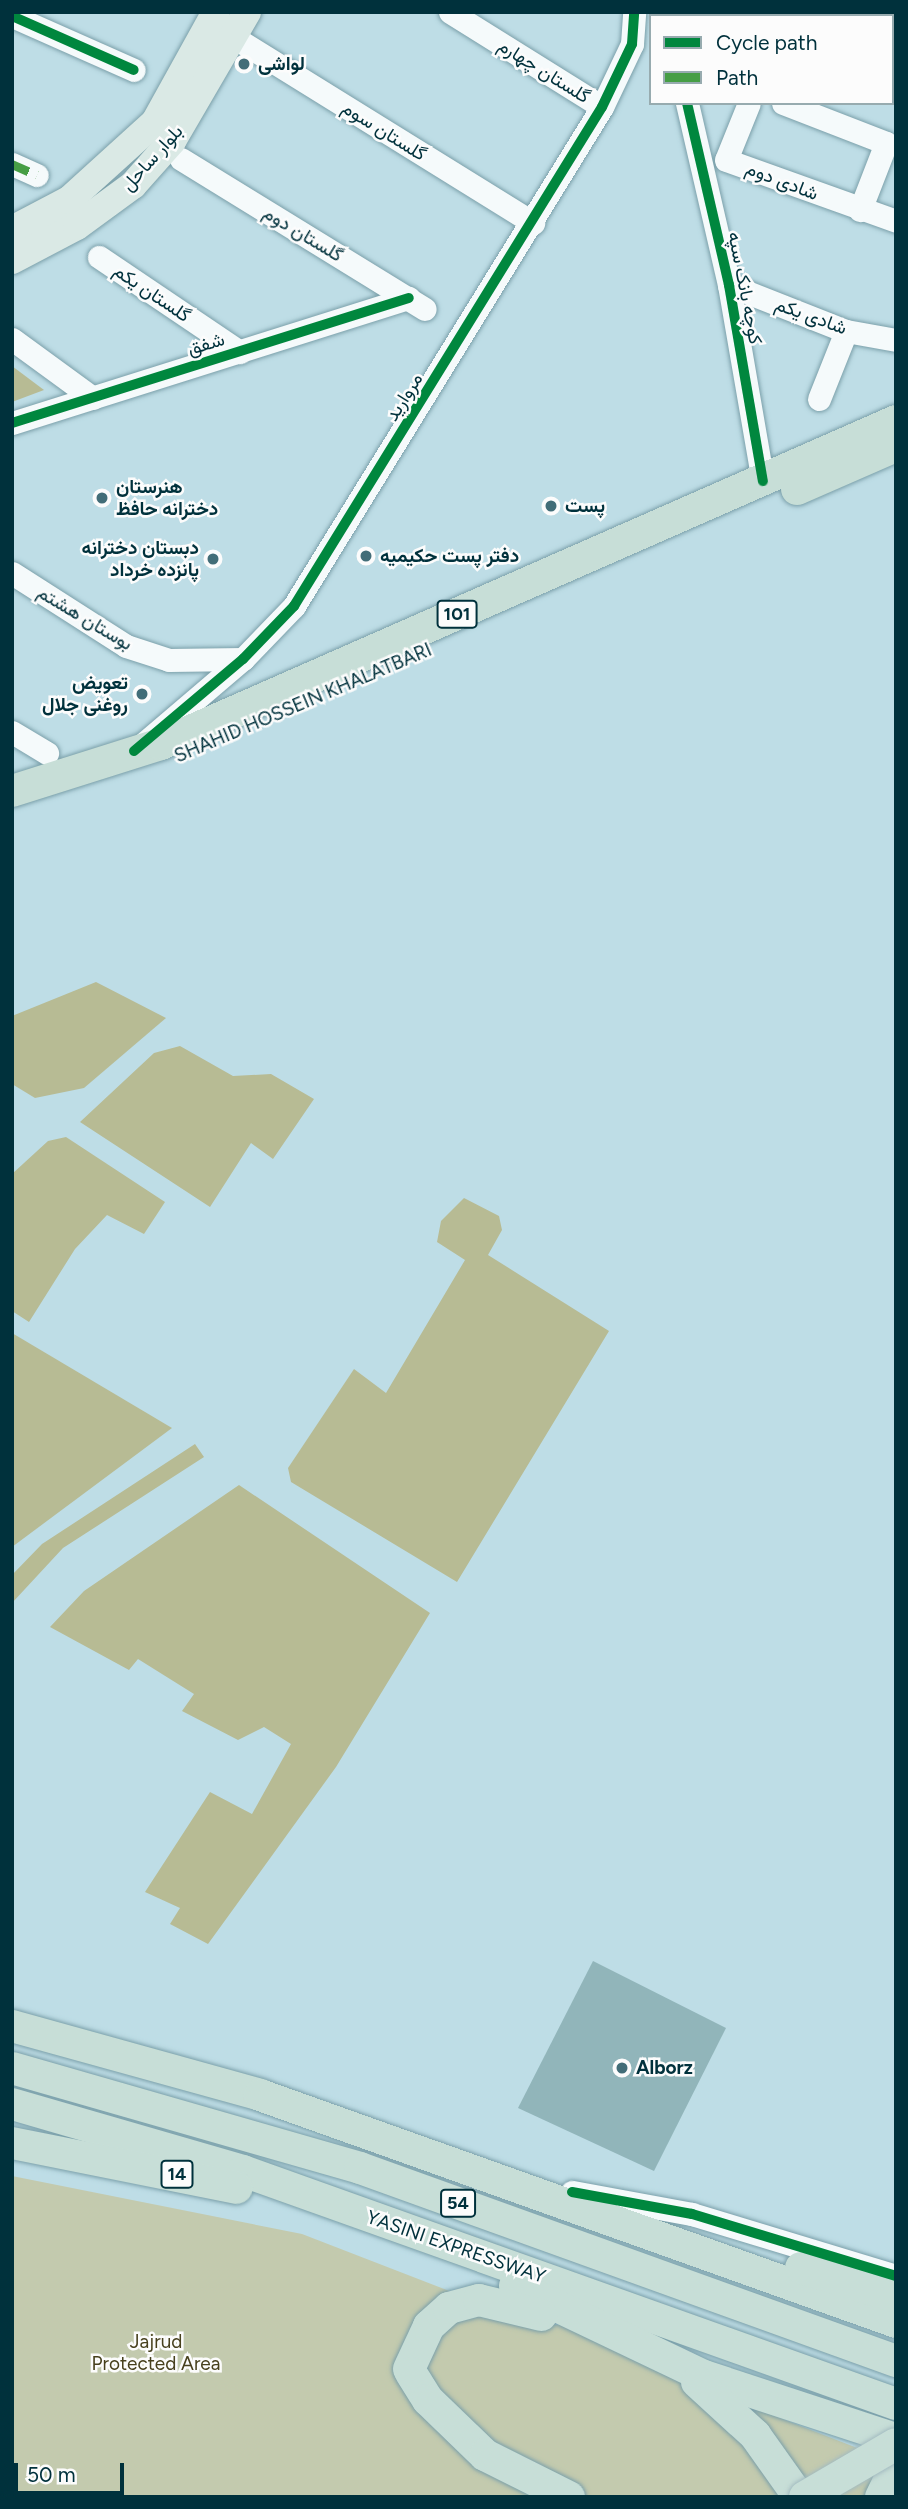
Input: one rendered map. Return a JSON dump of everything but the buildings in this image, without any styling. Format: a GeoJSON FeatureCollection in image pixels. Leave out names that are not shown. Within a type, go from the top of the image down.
{"type":"FeatureCollection","features":[{"type":"Feature","properties":{"kind":"highway","name":"SHAHID HOSSEIN KHALATBARI"},"geometry":{"type":"LineString","coordinates":[[12,791],[134,751],[763,481],[896,421]]}},
{"type":"Feature","properties":{"kind":"highway","name":"SHAHID HOSSEIN KHALATBARI"},"geometry":{"type":"LineString","coordinates":[[12,809],[154,767],[896,446]]}},
{"type":"Feature","properties":{"kind":"highway"},"geometry":{"type":"LineString","coordinates":[[12,2026],[261,2095],[422,2151],[609,2223],[896,2322]]}},
{"type":"Feature","properties":{"kind":"highway","name":"54"},"geometry":{"type":"LineString","coordinates":[[12,2068],[360,2168],[896,2361]]}},
{"type":"Feature","properties":{"kind":"highway","name":"YASINI EXPRESSWAY"},"geometry":{"type":"LineString","coordinates":[[12,2104],[151,2141],[896,2404]]}},
{"type":"Feature","properties":{"kind":"highway"},"geometry":{"type":"LineString","coordinates":[[12,2134],[95,2156]]}},
{"type":"Feature","properties":{"kind":"highway","name":"14"},"geometry":{"type":"LineString","coordinates":[[12,2143],[95,2156],[342,2207]]}},
{"type":"Feature","properties":{"kind":"highway"},"geometry":{"type":"LineString","coordinates":[[422,2151],[572,2192],[896,2297]]}},
{"type":"Feature","properties":{"kind":"highway"},"geometry":{"type":"LineString","coordinates":[[372,2217],[667,2360],[896,2455]]}},
{"type":"Feature","properties":{"kind":"highway"},"geometry":{"type":"LineString","coordinates":[[569,2497],[523,2477],[470,2444],[428,2400],[410,2371],[429,2326],[463,2303],[494,2301],[616,2335]]}},
{"type":"Feature","properties":{"kind":"highway"},"geometry":{"type":"LineString","coordinates":[[667,2360],[737,2416],[799,2497]]}},
{"type":"Feature","properties":{"kind":"highway"},"geometry":{"type":"LineString","coordinates":[[719,2382],[896,2442]]}},
{"type":"Feature","properties":{"kind":"highway"},"geometry":{"type":"LineString","coordinates":[[805,2497],[896,2442]]}},
{"type":"Feature","properties":{"kind":"highway"},"geometry":{"type":"LineString","coordinates":[[881,2497],[896,2466]]}},
{"type":"Feature","properties":{"kind":"main road","name":"بلوار ساحل"},"geometry":{"type":"LineString","coordinates":[[12,230],[69,200],[155,122],[216,12]]}},
{"type":"Feature","properties":{"kind":"main road","name":"بلوار ساحل"},"geometry":{"type":"LineString","coordinates":[[12,260],[77,226],[133,185],[172,141],[235,38],[247,12]]}},
{"type":"Feature","properties":{"kind":"street","name":"گلستان چهارم"},"geometry":{"type":"LineString","coordinates":[[450,12],[602,107]]}},
{"type":"Feature","properties":{"kind":"street","name":"مروارید"},"geometry":{"type":"LineString","coordinates":[[134,751],[243,659],[294,606],[641,48],[634,12]]}},
{"type":"Feature","properties":{"kind":"street"},"geometry":{"type":"LineString","coordinates":[[12,16],[134,70]]}},
{"type":"Feature","properties":{"kind":"street","name":"گلستان سوم"},"geometry":{"type":"LineString","coordinates":[[235,38],[533,223]]}},
{"type":"Feature","properties":{"kind":"street","name":"کوچه بانک سپه"},"geometry":{"type":"LineString","coordinates":[[687,105],[729,285],[763,481]]}},
{"type":"Feature","properties":{"kind":"street","name":"شادی دوم"},"geometry":{"type":"LineString","coordinates":[[748,105],[726,160],[860,211],[896,221]]}},
{"type":"Feature","properties":{"kind":"street"},"geometry":{"type":"LineString","coordinates":[[788,105],[886,143],[860,211]]}},
{"type":"Feature","properties":{"kind":"street","name":"گلستان دوم"},"geometry":{"type":"LineString","coordinates":[[181,159],[417,303]]}},
{"type":"Feature","properties":{"kind":"street"},"geometry":{"type":"LineString","coordinates":[[12,164],[37,175]]}},
{"type":"Feature","properties":{"kind":"street","name":"گلستان یکم"},"geometry":{"type":"LineString","coordinates":[[99,257],[240,352]]}},
{"type":"Feature","properties":{"kind":"street","name":"شادی یکم"},"geometry":{"type":"LineString","coordinates":[[729,285],[846,331],[896,340]]}},
{"type":"Feature","properties":{"kind":"street","name":"شفق"},"geometry":{"type":"LineString","coordinates":[[12,423],[240,352],[417,303]]}},
{"type":"Feature","properties":{"kind":"street"},"geometry":{"type":"LineString","coordinates":[[819,398],[846,331]]}},
{"type":"Feature","properties":{"kind":"street"},"geometry":{"type":"LineString","coordinates":[[12,339],[93,398]]}},
{"type":"Feature","properties":{"kind":"street","name":"بوستان هشتم"},"geometry":{"type":"LineString","coordinates":[[12,573],[126,646],[169,660],[243,659]]}},
{"type":"Feature","properties":{"kind":"street"},"geometry":{"type":"LineString","coordinates":[[12,732],[47,753]]}},
{"type":"Feature","properties":{"kind":"street"},"geometry":{"type":"LineString","coordinates":[[572,2192],[692,2214],[896,2276]]}},
{"type":"Feature","properties":{"kind":"green space"},"geometry":{"type":"Polygon","coordinates":[[[12,366],[44,390],[12,402],[12,366]]]}},
{"type":"Feature","properties":{"kind":"green space"},"geometry":{"type":"Polygon","coordinates":[[[96,982],[166,1018],[84,1088],[35,1098],[12,1084],[12,1016],[96,982]]]}},
{"type":"Feature","properties":{"kind":"green space"},"geometry":{"type":"Polygon","coordinates":[[[180,1046],[233,1076],[271,1074],[314,1099],[273,1159],[251,1143],[210,1207],[80,1122],[154,1053],[180,1046]]]}},
{"type":"Feature","properties":{"kind":"green space"},"geometry":{"type":"Polygon","coordinates":[[[66,1137],[165,1202],[144,1234],[107,1215],[75,1249],[29,1322],[12,1311],[12,1174],[48,1141],[66,1137]]]}},
{"type":"Feature","properties":{"kind":"green space"},"geometry":{"type":"Polygon","coordinates":[[[464,1198],[499,1216],[502,1230],[488,1255],[609,1331],[457,1582],[291,1482],[288,1468],[354,1369],[386,1393],[465,1260],[437,1242],[441,1221],[464,1198]]]}},
{"type":"Feature","properties":{"kind":"green space"},"geometry":{"type":"Polygon","coordinates":[[[12,1333],[172,1428],[12,1547],[12,1333]]]}},
{"type":"Feature","properties":{"kind":"green space"},"geometry":{"type":"Polygon","coordinates":[[[195,1444],[204,1457],[63,1548],[12,1603],[12,1575],[42,1544],[195,1444]]]}},
{"type":"Feature","properties":{"kind":"green space"},"geometry":{"type":"Polygon","coordinates":[[[239,1485],[430,1613],[336,1767],[208,1944],[170,1924],[180,1908],[145,1892],[210,1792],[252,1814],[291,1744],[264,1727],[238,1740],[182,1711],[194,1694],[138,1659],[129,1670],[50,1627],[84,1591],[239,1485]]]}},
{"type":"Feature","properties":{"kind":"green space","name":"Jajrud Protected Area"},"geometry":{"type":"Polygon","coordinates":[[[12,2176],[302,2234],[532,2323],[571,2326],[687,2382],[883,2458],[896,2497],[12,2497],[12,2176]]]}},
{"type":"Feature","properties":{"kind":"marked path"},"geometry":{"type":"LineString","coordinates":[[12,164],[37,175]]}},
{"type":"Feature","properties":{"kind":"cycle path"},"geometry":{"type":"LineString","coordinates":[[134,751],[243,659],[294,606],[602,107],[632,44],[634,12]]}},
{"type":"Feature","properties":{"kind":"cycle path"},"geometry":{"type":"LineString","coordinates":[[12,16],[134,70]]}},
{"type":"Feature","properties":{"kind":"cycle path"},"geometry":{"type":"LineString","coordinates":[[687,105],[729,285],[763,481]]}},
{"type":"Feature","properties":{"kind":"cycle path"},"geometry":{"type":"LineString","coordinates":[[12,423],[409,298]]}},
{"type":"Feature","properties":{"kind":"cycle path"},"geometry":{"type":"LineString","coordinates":[[572,2192],[692,2214],[896,2276]]}},
{"type":"Feature","properties":{"kind":"place","name":"لواشی"},"geometry":{"type":"Point","coordinates":[244,64]}},
{"type":"Feature","properties":{"kind":"place","name":"هنرستان دخترانه حافظ"},"geometry":{"type":"Point","coordinates":[102,498]}},
{"type":"Feature","properties":{"kind":"place","name":"پست"},"geometry":{"type":"Point","coordinates":[551,506]}},
{"type":"Feature","properties":{"kind":"place","name":"دفتر پست حکیمیه"},"geometry":{"type":"Point","coordinates":[366,556]}},
{"type":"Feature","properties":{"kind":"place","name":"دبستان دخترانه پانزده خرداد"},"geometry":{"type":"Point","coordinates":[213,559]}},
{"type":"Feature","properties":{"kind":"place","name":"تعویض روغنی جلال"},"geometry":{"type":"Point","coordinates":[142,694]}},
{"type":"Feature","properties":{"kind":"place","name":"Alborz"},"geometry":{"type":"Point","coordinates":[622,2068]}}]}
